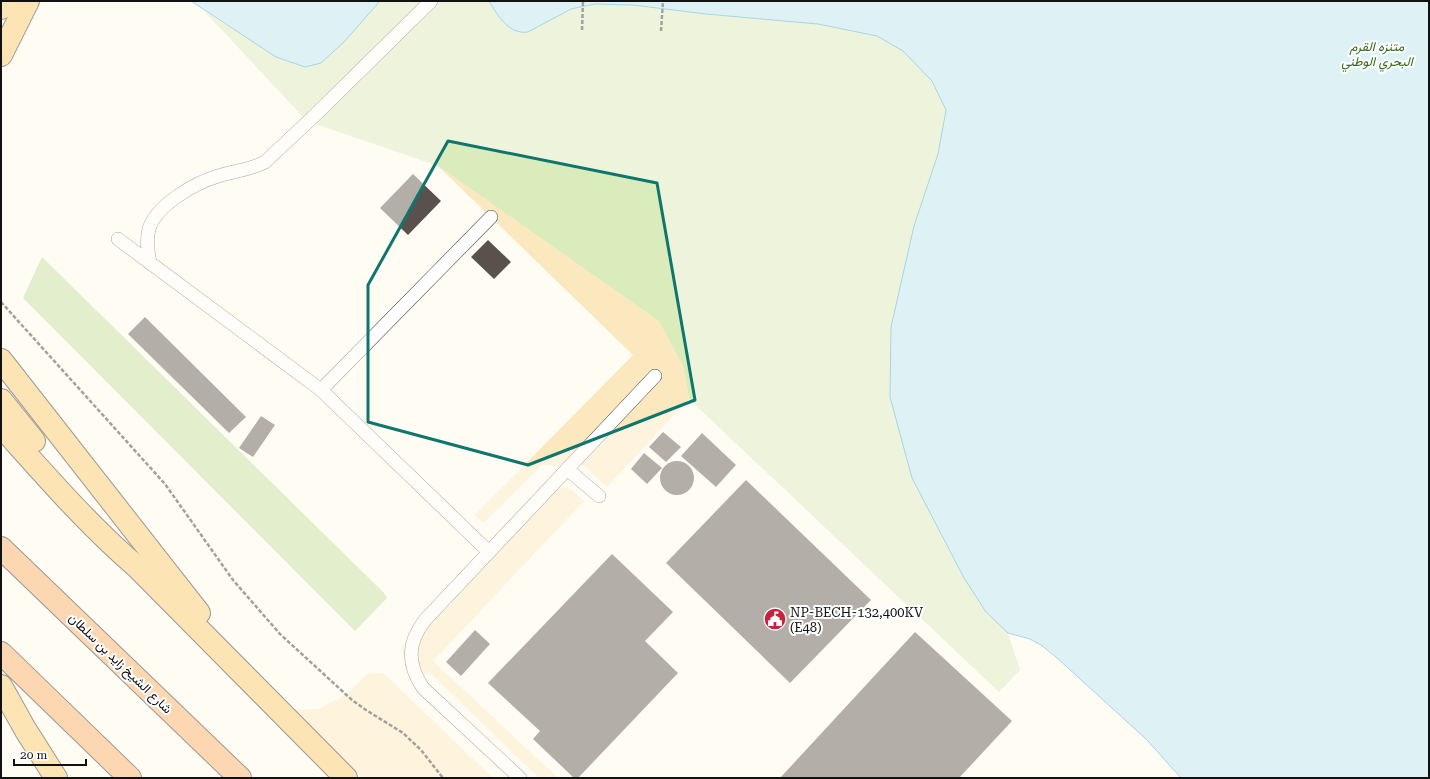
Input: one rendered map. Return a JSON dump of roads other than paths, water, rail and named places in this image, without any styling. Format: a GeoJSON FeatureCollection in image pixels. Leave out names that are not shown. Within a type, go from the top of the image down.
{"type":"FeatureCollection","features":[{"type":"Feature","properties":{"kind":"highway","name":"شارع الشيخ زايد بن سلطان"},"geometry":{"type":"LineString","coordinates":[[1,548],[240,778]]}},
{"type":"Feature","properties":{"kind":"highway"},"geometry":{"type":"LineString","coordinates":[[1,653],[130,778]]}},
{"type":"Feature","properties":{"kind":"main road"},"geometry":{"type":"LineString","coordinates":[[1,8],[6,1]]}},
{"type":"Feature","properties":{"kind":"main road"},"geometry":{"type":"LineString","coordinates":[[1,55],[28,1]]}},
{"type":"Feature","properties":{"kind":"main road"},"geometry":{"type":"LineString","coordinates":[[1,360],[265,698]]}},
{"type":"Feature","properties":{"kind":"main road"},"geometry":{"type":"LineString","coordinates":[[1,400],[138,568],[265,698],[346,778]]}},
{"type":"Feature","properties":{"kind":"main road"},"geometry":{"type":"LineString","coordinates":[[1,426],[86,520],[111,545],[138,568]]}},
{"type":"Feature","properties":{"kind":"main road"},"geometry":{"type":"LineString","coordinates":[[1,686],[56,778]]}},
{"type":"Feature","properties":{"kind":"lane"},"geometry":{"type":"LineString","coordinates":[[150,263],[147,245],[149,228],[158,213],[186,192],[201,183],[218,176],[256,167],[265,162],[431,1]]}},
{"type":"Feature","properties":{"kind":"lane"},"geometry":{"type":"LineString","coordinates":[[321,390],[491,217]]}},
{"type":"Feature","properties":{"kind":"lane"},"geometry":{"type":"LineString","coordinates":[[118,239],[321,390],[489,552]]}},
{"type":"Feature","properties":{"kind":"lane"},"geometry":{"type":"LineString","coordinates":[[520,778],[423,688],[417,679],[411,659],[411,648],[414,638],[419,628],[655,376]]}},
{"type":"Feature","properties":{"kind":"lane"},"geometry":{"type":"LineString","coordinates":[[567,470],[599,496]]}},
{"type":"Feature","properties":{"kind":"water"},"geometry":{"type":"Polygon","coordinates":[[[191,1],[380,1],[344,42],[321,63],[305,67],[276,57],[191,1]]]}},
{"type":"Feature","properties":{"kind":"water"},"geometry":{"type":"Polygon","coordinates":[[[489,1],[1429,1],[1429,778],[1181,778],[1146,739],[1056,657],[1041,645],[1030,639],[1008,633],[986,612],[964,578],[912,478],[890,397],[891,327],[914,226],[938,154],[946,110],[932,81],[903,51],[877,36],[818,24],[706,14],[633,5],[595,4],[571,9],[528,32],[521,32],[504,23],[489,1]]]}},
{"type":"Feature","properties":{"kind":"place","name":"NP-BECH-132,400KV (E48)"},"geometry":{"type":"Point","coordinates":[775,619]}},
{"type":"Feature","properties":{"kind":"park label","name":"متنزه القرم البحري الوطني"},"geometry":{"type":"Point","coordinates":[1377,54]}}]}
